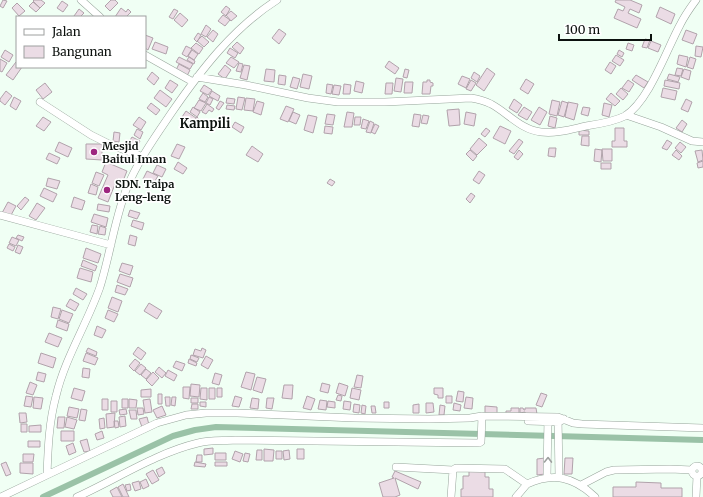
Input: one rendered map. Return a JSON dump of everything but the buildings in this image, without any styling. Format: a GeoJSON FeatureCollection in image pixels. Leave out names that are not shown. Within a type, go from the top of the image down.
{"type":"FeatureCollection","features":[{"type":"Feature","properties":{"kind":"street"},"geometry":{"type":"LineString","coordinates":[[81,0],[99,16]]}},
{"type":"Feature","properties":{"kind":"street"},"geometry":{"type":"LineString","coordinates":[[46,475],[49,435],[56,396],[72,350],[100,286],[126,191],[134,173],[160,129],[195,79],[224,45],[253,17],[277,0]]}},
{"type":"Feature","properties":{"kind":"street"},"geometry":{"type":"LineString","coordinates":[[146,55],[195,79],[246,85],[308,98],[338,102],[385,102],[471,98],[483,100],[492,104],[516,122],[529,129],[541,132],[555,132],[609,121],[626,115],[633,109],[642,99],[680,25],[696,0]]}},
{"type":"Feature","properties":{"kind":"street"},"geometry":{"type":"LineString","coordinates":[[40,102],[91,136],[143,157]]}},
{"type":"Feature","properties":{"kind":"street"},"geometry":{"type":"LineString","coordinates":[[626,115],[661,127],[692,141],[703,142]]}},
{"type":"Feature","properties":{"kind":"street"},"geometry":{"type":"LineString","coordinates":[[0,215],[111,245]]}},
{"type":"Feature","properties":{"kind":"street"},"geometry":{"type":"LineString","coordinates":[[2,497],[157,423],[186,415],[206,413],[354,418],[470,418],[482,420],[560,421],[582,424],[703,428]]}},
{"type":"Feature","properties":{"kind":"street"},"geometry":{"type":"LineString","coordinates":[[77,497],[163,456],[182,448],[200,443],[235,440],[479,443],[481,440],[482,420]]}},
{"type":"Feature","properties":{"kind":"street"},"geometry":{"type":"LineString","coordinates":[[547,477],[548,421]]}},
{"type":"Feature","properties":{"kind":"street"},"geometry":{"type":"LineString","coordinates":[[559,477],[560,421]]}},
{"type":"Feature","properties":{"kind":"street"},"geometry":{"type":"LineString","coordinates":[[396,467],[453,470],[456,468],[500,468],[509,471],[527,484]]}},
{"type":"Feature","properties":{"kind":"street"},"geometry":{"type":"LineString","coordinates":[[581,485],[606,472],[614,470],[670,469],[698,472],[696,497]]}},
{"type":"Feature","properties":{"kind":"street"},"geometry":{"type":"LineString","coordinates":[[451,497],[453,470]]}},
{"type":"Feature","properties":{"kind":"street"},"geometry":{"type":"LineString","coordinates":[[516,497],[527,484],[547,477],[569,479],[581,485],[595,497]]}},
{"type":"Feature","properties":{"kind":"waterway"},"geometry":{"type":"LineString","coordinates":[[43,497],[173,436],[195,430],[216,427],[703,440]]}},
{"type":"Feature","properties":{"kind":"place","name":"Mesjid Baitul Iman"},"geometry":{"type":"Point","coordinates":[94,152]}},
{"type":"Feature","properties":{"kind":"place","name":"SDN. Taipa Leng-leng"},"geometry":{"type":"Point","coordinates":[107,190]}},
{"type":"Feature","properties":{"kind":"district","name":"Kampili"},"geometry":{"type":"Point","coordinates":[205,123]}}]}
